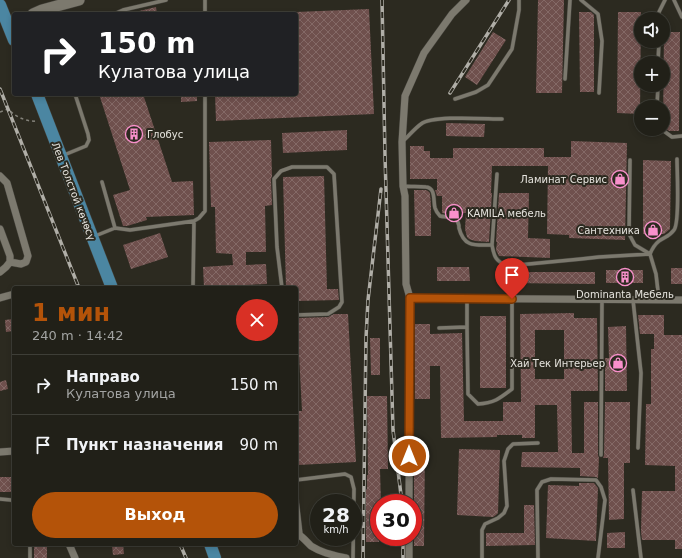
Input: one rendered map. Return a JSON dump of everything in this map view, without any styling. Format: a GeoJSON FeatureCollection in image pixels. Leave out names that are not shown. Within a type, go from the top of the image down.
{"type":"FeatureCollection","features":[{"type":"Feature","properties":{"kind":"main road"},"geometry":{"type":"LineString","coordinates":[[7,17],[12,33]]}},
{"type":"Feature","properties":{"kind":"main road","name":"Лев Толстой көчөсү"},"geometry":{"type":"LineString","coordinates":[[39,96],[60,156],[111,286]]}},
{"type":"Feature","properties":{"kind":"main road"},"geometry":{"type":"LineString","coordinates":[[211,546],[216,558]]}},
{"type":"Feature","properties":{"kind":"street"},"geometry":{"type":"LineString","coordinates":[[37,12],[79,0]]}},
{"type":"Feature","properties":{"kind":"street"},"geometry":{"type":"LineString","coordinates":[[409,494],[410,298],[406,284],[405,196],[403,186],[402,142],[405,96],[424,53],[452,14],[466,0]]}},
{"type":"Feature","properties":{"kind":"street"},"geometry":{"type":"LineString","coordinates":[[0,176],[7,183],[28,256],[26,262],[21,264],[10,262]]}},
{"type":"Feature","properties":{"kind":"street"},"geometry":{"type":"LineString","coordinates":[[0,230],[10,256],[10,262],[0,272]]}},
{"type":"Feature","properties":{"kind":"street"},"geometry":{"type":"LineString","coordinates":[[0,298],[12,295]]}},
{"type":"Feature","properties":{"kind":"street"},"geometry":{"type":"LineString","coordinates":[[410,298],[682,300]]}},
{"type":"Feature","properties":{"kind":"street"},"geometry":{"type":"LineString","coordinates":[[0,452],[12,451]]}},
{"type":"Feature","properties":{"kind":"street"},"geometry":{"type":"LineString","coordinates":[[298,534],[321,552],[346,558]]}},
{"type":"Feature","properties":{"kind":"street"},"geometry":{"type":"LineString","coordinates":[[70,546],[75,558]]}},
{"type":"Feature","properties":{"kind":"street"},"geometry":{"type":"LineString","coordinates":[[409,546],[409,558]]}},
{"type":"Feature","properties":{"kind":"lane"},"geometry":{"type":"LineString","coordinates":[[118,12],[166,0]]}},
{"type":"Feature","properties":{"kind":"lane"},"geometry":{"type":"LineString","coordinates":[[205,0],[205,12]]}},
{"type":"Feature","properties":{"kind":"lane"},"geometry":{"type":"LineString","coordinates":[[455,99],[476,92],[488,85],[512,49],[519,10],[519,0]]}},
{"type":"Feature","properties":{"kind":"lane"},"geometry":{"type":"LineString","coordinates":[[564,79],[570,0]]}},
{"type":"Feature","properties":{"kind":"lane"},"geometry":{"type":"LineString","coordinates":[[581,0],[598,14],[602,41],[599,93]]}},
{"type":"Feature","properties":{"kind":"lane"},"geometry":{"type":"LineString","coordinates":[[659,12],[665,0]]}},
{"type":"Feature","properties":{"kind":"lane"},"geometry":{"type":"LineString","coordinates":[[674,0],[682,17]]}},
{"type":"Feature","properties":{"kind":"lane"},"geometry":{"type":"LineString","coordinates":[[60,156],[86,146],[88,140],[88,134],[76,96]]}},
{"type":"Feature","properties":{"kind":"lane"},"geometry":{"type":"LineString","coordinates":[[92,237],[115,228],[130,230],[194,221],[205,211],[205,96]]}},
{"type":"Feature","properties":{"kind":"lane"},"geometry":{"type":"LineString","coordinates":[[402,142],[426,121],[438,119],[502,119]]}},
{"type":"Feature","properties":{"kind":"lane"},"geometry":{"type":"LineString","coordinates":[[670,136],[672,137],[682,136]]}},
{"type":"Feature","properties":{"kind":"lane"},"geometry":{"type":"LineString","coordinates":[[659,300],[656,274],[650,254],[653,247],[659,240],[667,237],[674,230],[677,218],[677,159]]}},
{"type":"Feature","properties":{"kind":"lane"},"geometry":{"type":"LineString","coordinates":[[630,160],[629,234],[635,245],[650,254]]}},
{"type":"Feature","properties":{"kind":"lane"},"geometry":{"type":"LineString","coordinates":[[282,286],[277,247],[274,179],[281,171],[292,167],[327,167],[334,174],[342,302],[339,307],[328,314],[298,315]]}},
{"type":"Feature","properties":{"kind":"lane"},"geometry":{"type":"LineString","coordinates":[[497,174],[492,245],[494,255],[499,262],[507,266],[599,257],[650,254]]}},
{"type":"Feature","properties":{"kind":"lane"},"geometry":{"type":"LineString","coordinates":[[102,182],[115,228]]}},
{"type":"Feature","properties":{"kind":"lane"},"geometry":{"type":"LineString","coordinates":[[403,186],[428,187],[432,190],[436,212],[440,216],[454,218],[457,221],[461,234],[465,240],[471,245],[492,245]]}},
{"type":"Feature","properties":{"kind":"lane"},"geometry":{"type":"LineString","coordinates":[[193,286],[194,221]]}},
{"type":"Feature","properties":{"kind":"lane"},"geometry":{"type":"LineString","coordinates":[[467,298],[468,394],[478,404],[489,403],[500,399],[512,389],[512,299]]}},
{"type":"Feature","properties":{"kind":"lane"},"geometry":{"type":"LineString","coordinates":[[601,455],[602,299]]}},
{"type":"Feature","properties":{"kind":"lane"},"geometry":{"type":"LineString","coordinates":[[632,299],[641,373],[638,448]]}},
{"type":"Feature","properties":{"kind":"lane"},"geometry":{"type":"LineString","coordinates":[[439,328],[467,327]]}},
{"type":"Feature","properties":{"kind":"lane"},"geometry":{"type":"LineString","coordinates":[[482,558],[482,530],[485,524],[498,518],[504,513],[507,506],[504,461],[508,449],[513,444],[538,443]]}},
{"type":"Feature","properties":{"kind":"lane"},"geometry":{"type":"LineString","coordinates":[[298,480],[345,474],[351,477],[354,488],[353,558]]}},
{"type":"Feature","properties":{"kind":"lane"},"geometry":{"type":"LineString","coordinates":[[538,558],[537,490],[542,482],[551,479],[596,480],[601,487],[604,500],[598,558]]}},
{"type":"Feature","properties":{"kind":"lane"},"geometry":{"type":"LineString","coordinates":[[633,490],[641,558]]}},
{"type":"Feature","properties":{"kind":"lane"},"geometry":{"type":"LineString","coordinates":[[0,499],[12,501]]}},
{"type":"Feature","properties":{"kind":"lane"},"geometry":{"type":"LineString","coordinates":[[30,546],[30,558]]}},
{"type":"Feature","properties":{"kind":"path"},"geometry":{"type":"LineString","coordinates":[[0,112],[8,109],[14,115],[28,121],[36,122]]}},
{"type":"Feature","properties":{"kind":"building"},"geometry":{"type":"Polygon","coordinates":[[[538,0],[564,0],[562,93],[536,93],[538,0]]]}},
{"type":"Feature","properties":{"kind":"building"},"geometry":{"type":"Polygon","coordinates":[[[156,7],[157,12],[135,12],[156,7]]]}},
{"type":"Feature","properties":{"kind":"building"},"geometry":{"type":"Polygon","coordinates":[[[369,9],[374,114],[216,121],[215,96],[298,96],[298,12],[296,12],[369,9]]]}},
{"type":"Feature","properties":{"kind":"building"},"geometry":{"type":"Polygon","coordinates":[[[579,12],[591,12],[594,15],[594,92],[580,92],[579,12]]]}},
{"type":"Feature","properties":{"kind":"building"},"geometry":{"type":"Polygon","coordinates":[[[618,12],[634,12],[634,48],[641,48],[641,56],[634,56],[634,92],[640,92],[640,100],[634,100],[634,114],[617,113],[618,12]]]}},
{"type":"Feature","properties":{"kind":"building"},"geometry":{"type":"Polygon","coordinates":[[[493,32],[506,40],[477,85],[465,77],[493,32]]]}},
{"type":"Feature","properties":{"kind":"building"},"geometry":{"type":"Polygon","coordinates":[[[670,32],[680,32],[679,131],[670,131],[670,100],[663,100],[663,92],[670,92],[670,56],[664,56],[664,48],[670,48],[670,32]]]}},
{"type":"Feature","properties":{"kind":"building"},"geometry":{"type":"Polygon","coordinates":[[[100,96],[144,96],[172,182],[193,181],[194,215],[146,217],[147,220],[123,226],[113,195],[130,190],[100,96]]]}},
{"type":"Feature","properties":{"kind":"building"},"geometry":{"type":"Polygon","coordinates":[[[181,96],[197,96],[197,101],[181,102],[181,96]]]}},
{"type":"Feature","properties":{"kind":"building"},"geometry":{"type":"Polygon","coordinates":[[[446,123],[485,124],[484,137],[446,136],[446,123]]]}},
{"type":"Feature","properties":{"kind":"building"},"geometry":{"type":"Polygon","coordinates":[[[347,130],[347,150],[283,153],[282,133],[347,130]]]}},
{"type":"Feature","properties":{"kind":"building"},"geometry":{"type":"Polygon","coordinates":[[[271,140],[272,205],[265,206],[266,252],[246,252],[246,265],[266,264],[267,284],[204,286],[203,267],[233,265],[232,254],[216,253],[215,207],[211,207],[209,142],[271,140]]]}},
{"type":"Feature","properties":{"kind":"building"},"geometry":{"type":"Polygon","coordinates":[[[571,141],[627,143],[625,240],[569,238],[569,235],[547,234],[548,166],[492,166],[489,242],[475,241],[467,237],[465,229],[466,213],[453,213],[453,215],[442,213],[442,196],[437,196],[435,190],[437,190],[437,179],[410,179],[410,146],[424,146],[424,151],[430,151],[430,158],[453,158],[453,148],[544,148],[544,157],[571,157],[571,141]]]}},
{"type":"Feature","properties":{"kind":"building"},"geometry":{"type":"Polygon","coordinates":[[[643,160],[671,161],[670,229],[664,234],[643,234],[643,160]]]}},
{"type":"Feature","properties":{"kind":"building"},"geometry":{"type":"Polygon","coordinates":[[[324,176],[327,289],[338,289],[339,300],[298,301],[298,286],[286,286],[283,177],[324,176]]]}},
{"type":"Feature","properties":{"kind":"building"},"geometry":{"type":"Polygon","coordinates":[[[414,190],[426,190],[430,193],[431,236],[415,236],[414,190]]]}},
{"type":"Feature","properties":{"kind":"building"},"geometry":{"type":"Polygon","coordinates":[[[499,193],[529,193],[528,238],[550,239],[550,258],[499,256],[496,250],[496,242],[499,193]]]}},
{"type":"Feature","properties":{"kind":"building"},"geometry":{"type":"Polygon","coordinates":[[[160,233],[168,257],[131,269],[123,245],[160,233]]]}},
{"type":"Feature","properties":{"kind":"building"},"geometry":{"type":"Polygon","coordinates":[[[437,267],[469,267],[470,281],[437,281],[437,267]]]}},
{"type":"Feature","properties":{"kind":"building"},"geometry":{"type":"Polygon","coordinates":[[[671,268],[682,268],[682,284],[671,284],[671,268]]]}},
{"type":"Feature","properties":{"kind":"building","name":"Dominanta Мебель"},"geometry":{"type":"Polygon","coordinates":[[[606,270],[643,270],[643,283],[606,283],[606,270]]]}},
{"type":"Feature","properties":{"kind":"building"},"geometry":{"type":"Polygon","coordinates":[[[507,272],[595,272],[595,284],[507,283],[507,272]]]}},
{"type":"Feature","properties":{"kind":"building"},"geometry":{"type":"Polygon","coordinates":[[[574,313],[574,318],[597,318],[598,391],[571,391],[572,453],[584,453],[584,402],[598,402],[598,478],[580,476],[580,468],[521,467],[522,452],[558,452],[557,405],[535,405],[535,438],[522,438],[522,435],[497,435],[497,437],[441,438],[440,366],[430,366],[430,399],[415,399],[415,324],[430,324],[430,334],[462,333],[464,421],[503,421],[503,402],[521,402],[520,314],[574,313]],[[535,330],[535,379],[564,379],[564,330],[535,330]]]}},
{"type":"Feature","properties":{"kind":"building"},"geometry":{"type":"Polygon","coordinates":[[[334,314],[348,314],[356,462],[298,465],[298,411],[302,411],[298,318],[328,317],[334,314]]]}},
{"type":"Feature","properties":{"kind":"building"},"geometry":{"type":"Polygon","coordinates":[[[638,315],[664,315],[664,335],[682,335],[682,549],[675,549],[675,540],[642,540],[642,491],[675,491],[675,466],[645,465],[646,404],[651,404],[651,349],[654,349],[654,334],[640,334],[638,315]]]}},
{"type":"Feature","properties":{"kind":"building"},"geometry":{"type":"Polygon","coordinates":[[[480,316],[506,316],[506,388],[480,388],[480,316]]]}},
{"type":"Feature","properties":{"kind":"building"},"geometry":{"type":"Polygon","coordinates":[[[12,319],[12,331],[6,332],[5,320],[12,319]]]}},
{"type":"Feature","properties":{"kind":"building"},"geometry":{"type":"Polygon","coordinates":[[[626,326],[627,391],[605,391],[605,358],[609,358],[608,327],[626,326]]]}},
{"type":"Feature","properties":{"kind":"building"},"geometry":{"type":"Polygon","coordinates":[[[370,338],[380,338],[380,375],[371,375],[370,338]]]}},
{"type":"Feature","properties":{"kind":"building"},"geometry":{"type":"Polygon","coordinates":[[[6,380],[8,389],[0,391],[0,382],[6,380]]]}},
{"type":"Feature","properties":{"kind":"building"},"geometry":{"type":"Polygon","coordinates":[[[367,396],[387,396],[388,469],[380,469],[381,494],[370,494],[370,542],[366,542],[366,490],[368,475],[367,396]]]}},
{"type":"Feature","properties":{"kind":"building"},"geometry":{"type":"Polygon","coordinates":[[[605,402],[630,402],[630,463],[624,463],[624,519],[609,520],[608,458],[603,458],[605,402]]]}},
{"type":"Feature","properties":{"kind":"building"},"geometry":{"type":"Polygon","coordinates":[[[414,448],[425,448],[424,546],[422,546],[422,494],[414,494],[414,448]]]}},
{"type":"Feature","properties":{"kind":"building"},"geometry":{"type":"Polygon","coordinates":[[[459,449],[500,450],[498,513],[493,517],[457,515],[459,449]]]}},
{"type":"Feature","properties":{"kind":"building"},"geometry":{"type":"Polygon","coordinates":[[[0,477],[12,477],[12,492],[0,492],[0,477]]]}},
{"type":"Feature","properties":{"kind":"building"},"geometry":{"type":"Polygon","coordinates":[[[579,483],[594,483],[598,488],[596,541],[546,538],[548,485],[579,486],[579,483]]]}},
{"type":"Feature","properties":{"kind":"building"},"geometry":{"type":"Polygon","coordinates":[[[524,505],[534,505],[535,545],[486,546],[486,533],[524,533],[524,505]]]}},
{"type":"Feature","properties":{"kind":"building"},"geometry":{"type":"Polygon","coordinates":[[[625,532],[625,548],[607,548],[607,533],[625,532]]]}},
{"type":"Feature","properties":{"kind":"building"},"geometry":{"type":"Polygon","coordinates":[[[34,546],[47,546],[47,558],[34,558],[34,546]]]}},
{"type":"Feature","properties":{"kind":"building"},"geometry":{"type":"Polygon","coordinates":[[[112,546],[123,546],[124,554],[113,555],[112,546]]]}},
{"type":"Feature","properties":{"kind":"railway"},"geometry":{"type":"LineString","coordinates":[[382,0],[393,430],[401,494]]}},
{"type":"Feature","properties":{"kind":"railway"},"geometry":{"type":"LineString","coordinates":[[450,93],[509,0]]}},
{"type":"Feature","properties":{"kind":"railway"},"geometry":{"type":"LineString","coordinates":[[0,89],[78,286]]}},
{"type":"Feature","properties":{"kind":"railway"},"geometry":{"type":"LineString","coordinates":[[363,558],[366,338],[368,300],[381,189]]}},
{"type":"Feature","properties":{"kind":"railway"},"geometry":{"type":"LineString","coordinates":[[181,546],[186,558]]}},
{"type":"Feature","properties":{"kind":"railway"},"geometry":{"type":"LineString","coordinates":[[403,546],[403,558]]}},
{"type":"Feature","properties":{"kind":"place","name":"Глобус"},"geometry":{"type":"Point","coordinates":[134,134]}},
{"type":"Feature","properties":{"kind":"place","name":"Ламинат Сервис"},"geometry":{"type":"Point","coordinates":[620,179]}},
{"type":"Feature","properties":{"kind":"place","name":"KAMILA мебель"},"geometry":{"type":"Point","coordinates":[454,213]}},
{"type":"Feature","properties":{"kind":"place","name":"Сантехника"},"geometry":{"type":"Point","coordinates":[653,230]}},
{"type":"Feature","properties":{"kind":"place","name":"Dominanta Мебель"},"geometry":{"type":"Point","coordinates":[625,277]}},
{"type":"Feature","properties":{"kind":"place","name":"Хай Тек Интерьер"},"geometry":{"type":"Point","coordinates":[618,363]}},
{"type":"Feature","properties":{"kind":"route"},"geometry":{"type":"LineString","coordinates":[[409,456],[410,298],[512,299]]}}]}
